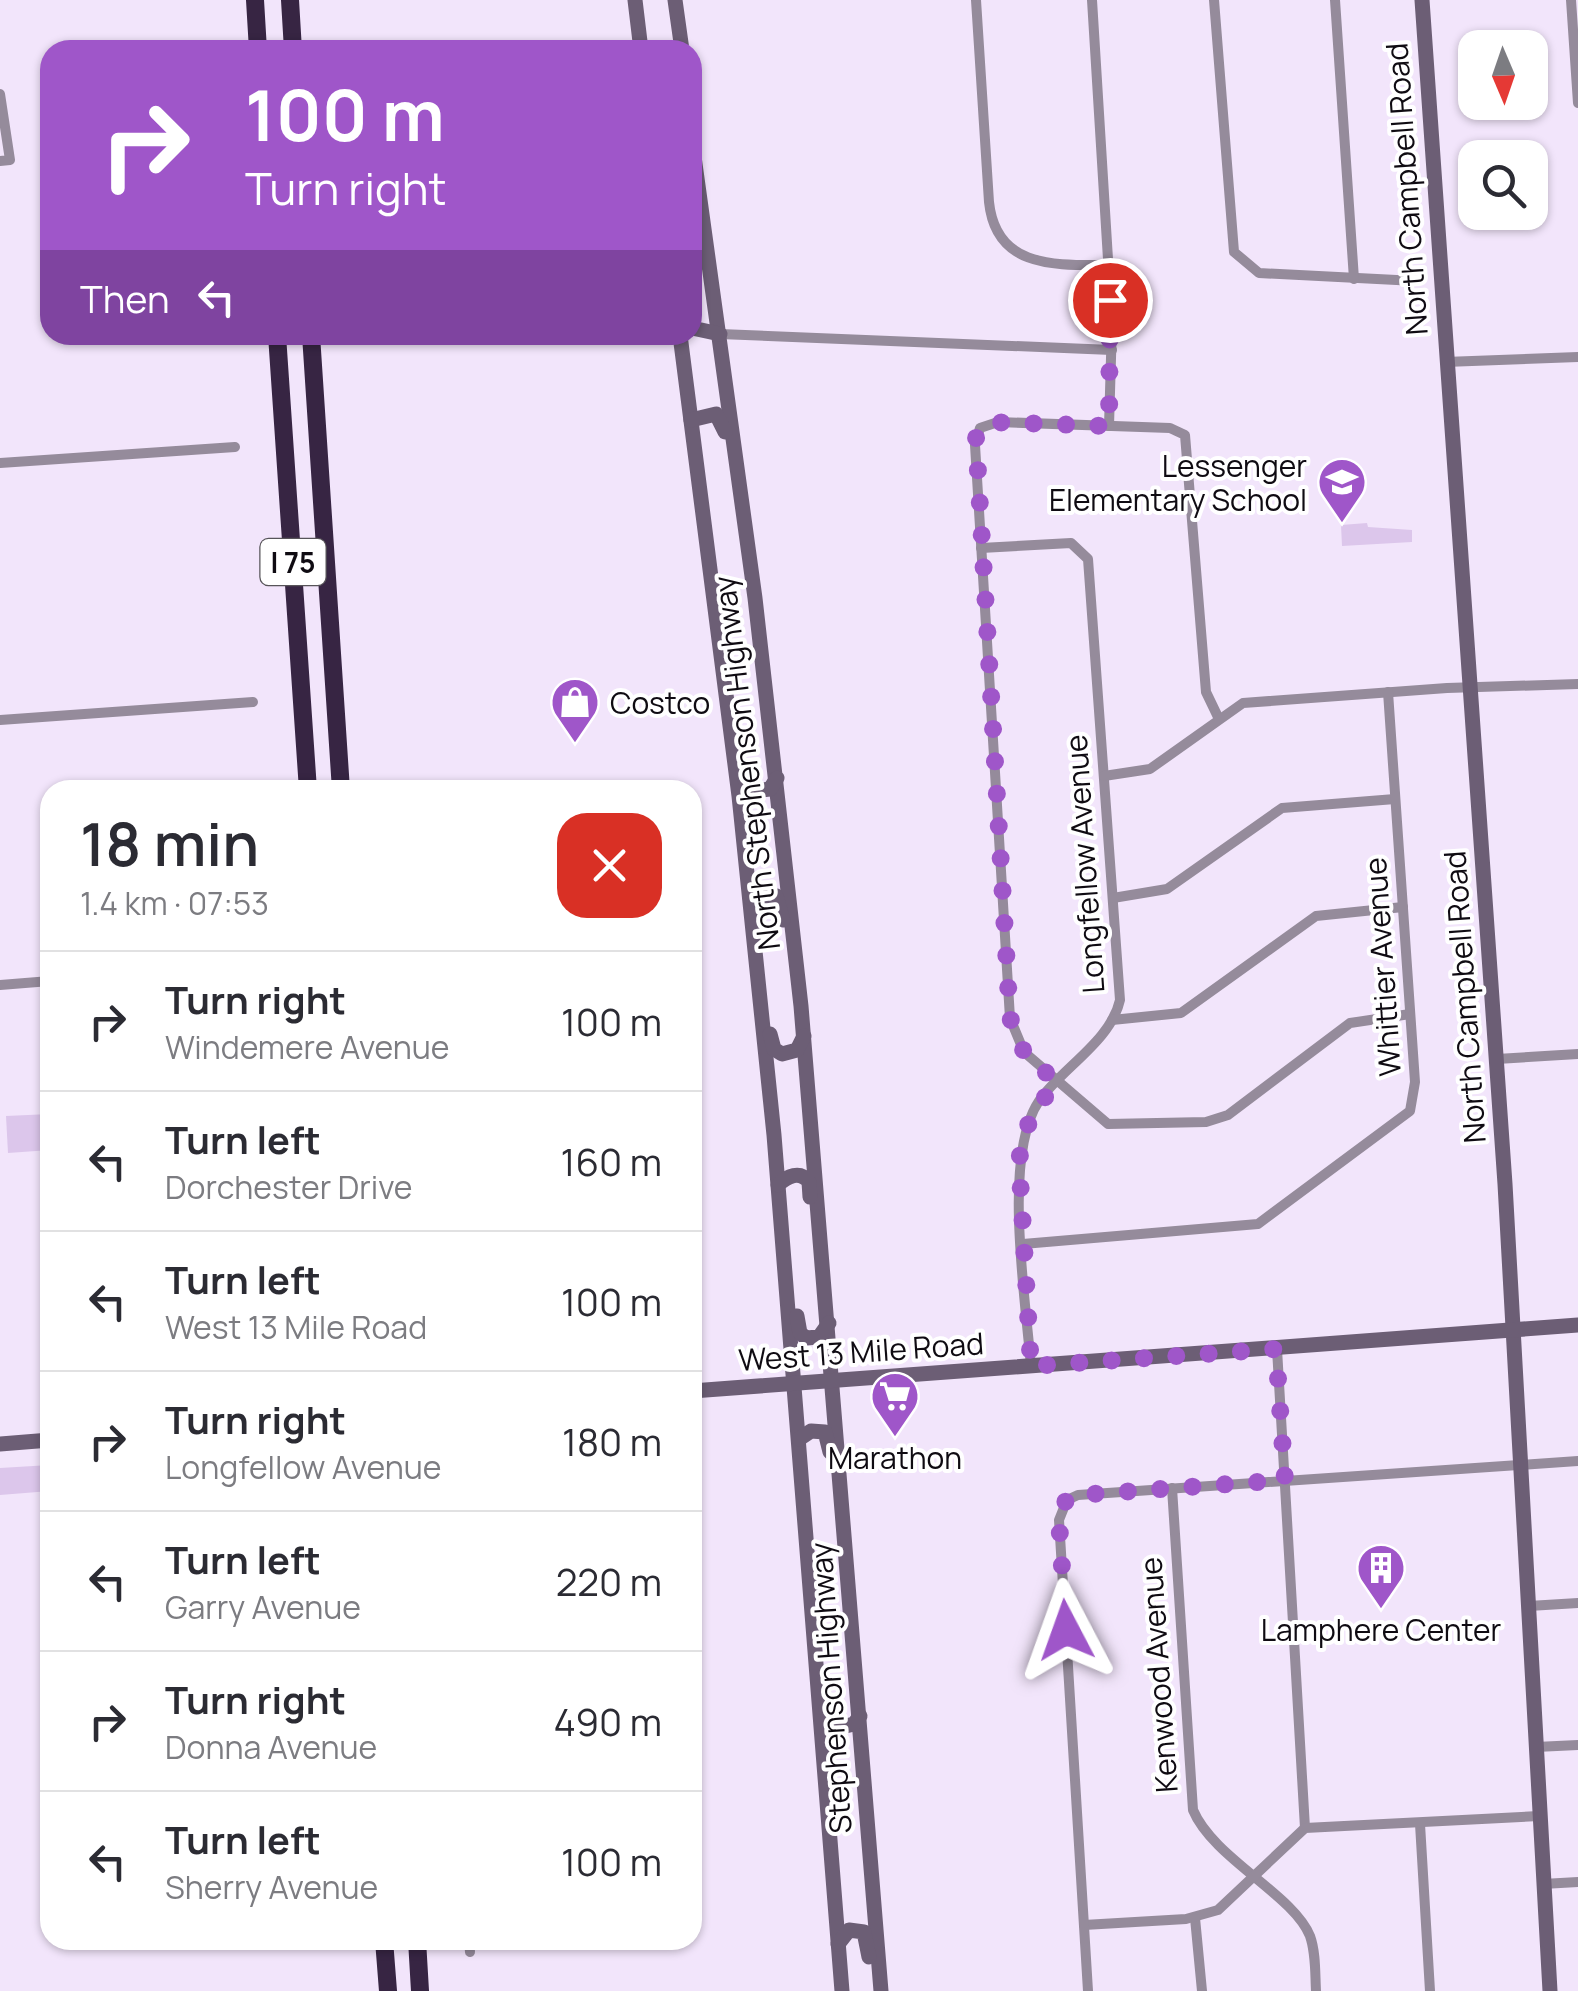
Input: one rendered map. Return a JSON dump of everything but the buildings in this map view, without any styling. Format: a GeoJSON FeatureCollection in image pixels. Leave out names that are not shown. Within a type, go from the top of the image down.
{"type":"FeatureCollection","features":[{"type":"Feature","properties":{"kind":"highway"},"geometry":{"type":"LineString","coordinates":[[255,0],[257,40]]}},
{"type":"Feature","properties":{"kind":"highway"},"geometry":{"type":"LineString","coordinates":[[290,0],[292,40]]}},
{"type":"Feature","properties":{"kind":"highway","name":"I 75"},"geometry":{"type":"LineString","coordinates":[[278,345],[307,780]]}},
{"type":"Feature","properties":{"kind":"highway","name":"I 75"},"geometry":{"type":"LineString","coordinates":[[312,345],[340,780]]}},
{"type":"Feature","properties":{"kind":"highway"},"geometry":{"type":"LineString","coordinates":[[385,1950],[388,1991]]}},
{"type":"Feature","properties":{"kind":"highway"},"geometry":{"type":"LineString","coordinates":[[418,1950],[420,1991]]}},
{"type":"Feature","properties":{"kind":"main road"},"geometry":{"type":"LineString","coordinates":[[635,0],[640,40]]}},
{"type":"Feature","properties":{"kind":"main road"},"geometry":{"type":"LineString","coordinates":[[675,0],[681,40]]}},
{"type":"Feature","properties":{"kind":"main road","name":"North Campbell Road"},"geometry":{"type":"LineString","coordinates":[[1422,0],[1497,1060],[1550,1991]]}},
{"type":"Feature","properties":{"kind":"main road","name":"North Stephenson Highway"},"geometry":{"type":"LineString","coordinates":[[702,211],[748,548],[795,944],[834,1380]]}},
{"type":"Feature","properties":{"kind":"main road"},"geometry":{"type":"LineString","coordinates":[[702,258],[712,280]]}},
{"type":"Feature","properties":{"kind":"main road"},"geometry":{"type":"LineString","coordinates":[[702,330],[720,334]]}},
{"type":"Feature","properties":{"kind":"main road","name":"North Stephenson Highway"},"geometry":{"type":"LineString","coordinates":[[681,345],[750,898],[795,1383]]}},
{"type":"Feature","properties":{"kind":"main road"},"geometry":{"type":"LineString","coordinates":[[692,420],[708,413],[723,422],[737,520],[748,548]]}},
{"type":"Feature","properties":{"kind":"main road"},"geometry":{"type":"LineString","coordinates":[[724,672],[734,695],[747,788],[762,792],[776,778]]}},
{"type":"Feature","properties":{"kind":"main road"},"geometry":{"type":"LineString","coordinates":[[750,898],[768,894],[780,900],[784,936],[795,944]]}},
{"type":"Feature","properties":{"kind":"main road"},"geometry":{"type":"LineString","coordinates":[[759,1002],[778,1052],[794,1052],[804,1036]]}},
{"type":"Feature","properties":{"kind":"main road"},"geometry":{"type":"LineString","coordinates":[[778,1185],[796,1175],[808,1182],[817,1273],[826,1287]]}},
{"type":"Feature","properties":{"kind":"main road"},"geometry":{"type":"LineString","coordinates":[[780,1213],[791,1246],[800,1333],[806,1338],[819,1336],[829,1323]]}},
{"type":"Feature","properties":{"kind":"main road","name":"West 13 Mile Road"},"geometry":{"type":"LineString","coordinates":[[702,1390],[1578,1325]]}},
{"type":"Feature","properties":{"kind":"main road","name":"Stephenson Highway"},"geometry":{"type":"LineString","coordinates":[[834,1380],[881,1991]]}},
{"type":"Feature","properties":{"kind":"main road","name":"Stephenson Highway"},"geometry":{"type":"LineString","coordinates":[[795,1383],[842,1991]]}},
{"type":"Feature","properties":{"kind":"main road"},"geometry":{"type":"LineString","coordinates":[[799,1440],[811,1431],[825,1432],[828,1437],[837,1540],[848,1559]]}},
{"type":"Feature","properties":{"kind":"main road"},"geometry":{"type":"LineString","coordinates":[[0,1444],[40,1441]]}},
{"type":"Feature","properties":{"kind":"main road"},"geometry":{"type":"LineString","coordinates":[[808,1546],[816,1574],[827,1717],[833,1726],[842,1728],[860,1716]]}},
{"type":"Feature","properties":{"kind":"main road"},"geometry":{"type":"LineString","coordinates":[[838,1944],[849,1930],[864,1932],[872,1991]]}},
{"type":"Feature","properties":{"kind":"street"},"geometry":{"type":"LineString","coordinates":[[976,0],[989,202],[995,231],[1018,256],[1033,262],[1108,265]]}},
{"type":"Feature","properties":{"kind":"street"},"geometry":{"type":"LineString","coordinates":[[1092,0],[1112,350],[1109,426]]}},
{"type":"Feature","properties":{"kind":"street"},"geometry":{"type":"LineString","coordinates":[[1214,0],[1234,252],[1258,273],[1416,281]]}},
{"type":"Feature","properties":{"kind":"street"},"geometry":{"type":"LineString","coordinates":[[1335,0],[1354,279]]}},
{"type":"Feature","properties":{"kind":"street"},"geometry":{"type":"LineString","coordinates":[[1571,0],[1578,102]]}},
{"type":"Feature","properties":{"kind":"street"},"geometry":{"type":"LineString","coordinates":[[0,94],[10,160],[0,160]]}},
{"type":"Feature","properties":{"kind":"street"},"geometry":{"type":"LineString","coordinates":[[720,334],[1112,350]]}},
{"type":"Feature","properties":{"kind":"street"},"geometry":{"type":"LineString","coordinates":[[1445,362],[1578,358]]}},
{"type":"Feature","properties":{"kind":"street"},"geometry":{"type":"LineString","coordinates":[[1218,717],[1206,692],[1186,435],[1176,429],[998,422],[980,428],[975,445],[1010,1018],[1024,1052],[1098,1118],[1115,1126],[1216,1120],[1350,1023],[1410,1014]]}},
{"type":"Feature","properties":{"kind":"street"},"geometry":{"type":"LineString","coordinates":[[0,463],[234,447]]}},
{"type":"Feature","properties":{"kind":"street","name":"Longfellow Avenue"},"geometry":{"type":"LineString","coordinates":[[982,548],[1072,543],[1086,554],[1120,1000],[1112,1020],[1039,1101],[1021,1147],[1022,1244],[1031,1366]]}},
{"type":"Feature","properties":{"kind":"street"},"geometry":{"type":"LineString","coordinates":[[1104,776],[1150,768],[1218,717],[1250,702],[1578,684]]}},
{"type":"Feature","properties":{"kind":"street","name":"Whittier Avenue"},"geometry":{"type":"LineString","coordinates":[[1022,1244],[1243,1228],[1266,1221],[1410,1111],[1416,1094],[1388,692]]}},
{"type":"Feature","properties":{"kind":"street"},"geometry":{"type":"LineString","coordinates":[[0,720],[253,702]]}},
{"type":"Feature","properties":{"kind":"street"},"geometry":{"type":"LineString","coordinates":[[1113,898],[1168,889],[1282,808],[1395,799]]}},
{"type":"Feature","properties":{"kind":"street"},"geometry":{"type":"LineString","coordinates":[[1112,1020],[1181,1012],[1316,916],[1403,907]]}},
{"type":"Feature","properties":{"kind":"street"},"geometry":{"type":"LineString","coordinates":[[0,985],[40,983]]}},
{"type":"Feature","properties":{"kind":"street"},"geometry":{"type":"LineString","coordinates":[[1497,1060],[1578,1054]]}},
{"type":"Feature","properties":{"kind":"street"},"geometry":{"type":"LineString","coordinates":[[1276,1349],[1305,1828]]}},
{"type":"Feature","properties":{"kind":"street"},"geometry":{"type":"LineString","coordinates":[[1088,1991],[1059,1520],[1063,1504],[1078,1495],[1578,1462]]}},
{"type":"Feature","properties":{"kind":"street","name":"Kenwood Avenue"},"geometry":{"type":"LineString","coordinates":[[1172,1488],[1192,1806],[1203,1829],[1306,1930],[1314,1951],[1316,1991]]}},
{"type":"Feature","properties":{"kind":"street"},"geometry":{"type":"LineString","coordinates":[[1528,1606],[1578,1604]]}},
{"type":"Feature","properties":{"kind":"street"},"geometry":{"type":"LineString","coordinates":[[1536,1747],[1578,1745]]}},
{"type":"Feature","properties":{"kind":"street"},"geometry":{"type":"LineString","coordinates":[[1084,1925],[1196,1918],[1228,1904],[1305,1828],[1540,1816]]}},
{"type":"Feature","properties":{"kind":"street"},"geometry":{"type":"LineString","coordinates":[[1420,1824],[1430,1991]]}},
{"type":"Feature","properties":{"kind":"street"},"geometry":{"type":"LineString","coordinates":[[1543,1884],[1578,1882]]}},
{"type":"Feature","properties":{"kind":"street"},"geometry":{"type":"LineString","coordinates":[[1196,1918],[1202,1991]]}},
{"type":"Feature","properties":{"kind":"shaded area"},"geometry":{"type":"Polygon","coordinates":[[[1367,523],[1368,527],[1412,530],[1412,542],[1342,546],[1341,525],[1367,523]]]}},
{"type":"Feature","properties":{"kind":"shaded area"},"geometry":{"type":"Polygon","coordinates":[[[40,1114],[40,1151],[8,1153],[6,1116],[40,1114]]]}},
{"type":"Feature","properties":{"kind":"shaded area"},"geometry":{"type":"Polygon","coordinates":[[[40,1466],[40,1492],[0,1495],[0,1468],[40,1466]]]}},
{"type":"Feature","properties":{"kind":"place","name":"Lessenger Elementary School"},"geometry":{"type":"Point","coordinates":[1342,524]}},
{"type":"Feature","properties":{"kind":"place","name":"Costco"},"geometry":{"type":"Point","coordinates":[575,744]}},
{"type":"Feature","properties":{"kind":"place","name":"Marathon"},"geometry":{"type":"Point","coordinates":[895,1438]}},
{"type":"Feature","properties":{"kind":"place","name":"Lamphere Center"},"geometry":{"type":"Point","coordinates":[1381,1610]}},
{"type":"Feature","properties":{"kind":"route"},"geometry":{"type":"LineString","coordinates":[[1066,1630],[1059,1520],[1066,1500],[1078,1495],[1285,1480],[1276,1349],[1031,1366],[1019,1159],[1030,1118],[1056,1082],[1024,1052],[1011,1026],[975,445],[980,428],[990,422],[1109,426],[1110,300]]}}]}
